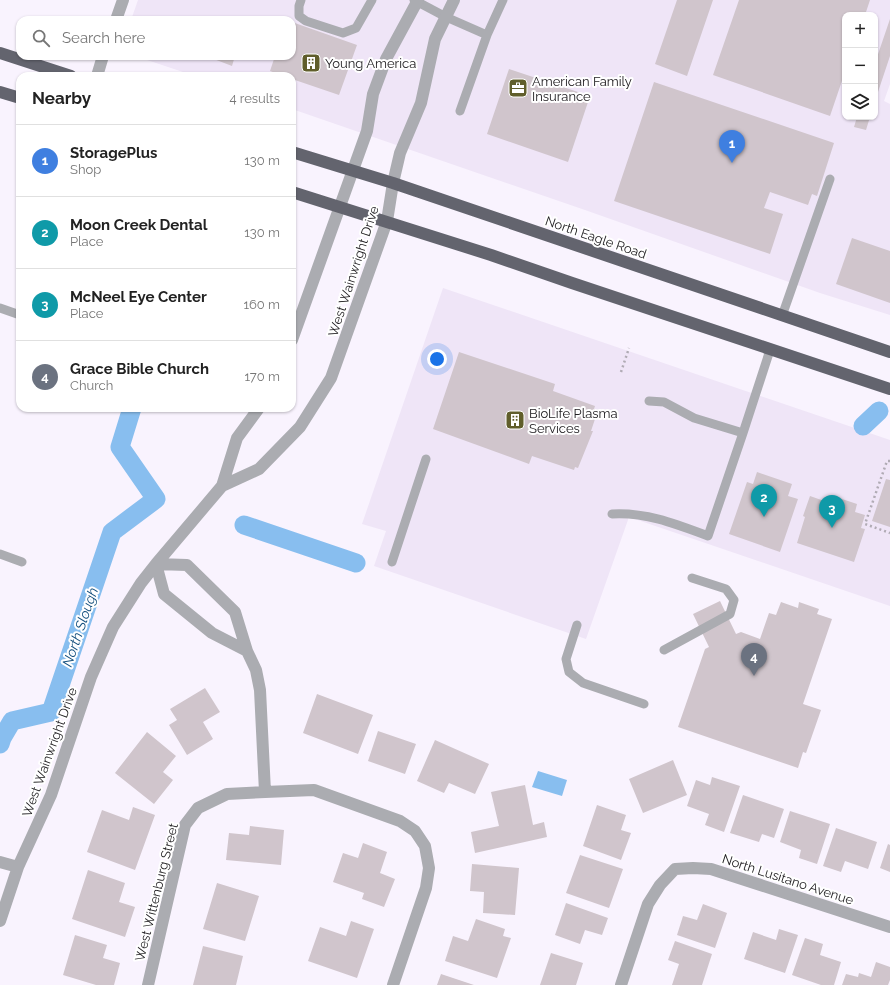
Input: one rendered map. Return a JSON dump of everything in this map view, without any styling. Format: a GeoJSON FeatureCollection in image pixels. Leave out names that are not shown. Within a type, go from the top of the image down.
{"type":"FeatureCollection","features":[{"type":"Feature","properties":{"kind":"highway"},"geometry":{"type":"LineString","coordinates":[[0,53],[16,58]]}},
{"type":"Feature","properties":{"kind":"highway"},"geometry":{"type":"LineString","coordinates":[[22,60],[59,72]]}},
{"type":"Feature","properties":{"kind":"highway"},"geometry":{"type":"LineString","coordinates":[[0,92],[16,97]]}},
{"type":"Feature","properties":{"kind":"highway","name":"North Eagle Road"},"geometry":{"type":"LineString","coordinates":[[296,153],[393,183],[890,352]]}},
{"type":"Feature","properties":{"kind":"highway"},"geometry":{"type":"LineString","coordinates":[[296,193],[491,255],[770,350],[890,389]]}},
{"type":"Feature","properties":{"kind":"street"},"geometry":{"type":"LineString","coordinates":[[117,16],[123,0]]}},
{"type":"Feature","properties":{"kind":"street"},"geometry":{"type":"LineString","coordinates":[[296,329],[366,131],[373,94],[386,59],[416,0]]}},
{"type":"Feature","properties":{"kind":"street","name":"West Wainwright Drive"},"geometry":{"type":"LineString","coordinates":[[222,486],[259,469],[300,427],[331,378],[387,221],[393,183],[400,153],[420,103],[435,39],[454,0]]}},
{"type":"Feature","properties":{"kind":"street"},"geometry":{"type":"LineString","coordinates":[[98,72],[103,60]]}},
{"type":"Feature","properties":{"kind":"street","name":"West Wainwright Drive"},"geometry":{"type":"LineString","coordinates":[[0,921],[18,867],[51,795],[99,656],[113,627],[141,583],[222,486],[237,438],[256,412]]}},
{"type":"Feature","properties":{"kind":"street"},"geometry":{"type":"LineString","coordinates":[[247,651],[212,633],[164,594],[156,564],[187,566],[235,612],[247,651],[256,670],[260,690],[265,792]]}},
{"type":"Feature","properties":{"kind":"street","name":"West Wittenburg Street"},"geometry":{"type":"LineString","coordinates":[[148,985],[185,825],[198,808],[227,794],[314,790],[400,821],[416,831],[425,846],[429,868],[426,888],[393,985]]}},
{"type":"Feature","properties":{"kind":"street"},"geometry":{"type":"LineString","coordinates":[[0,862],[18,867]]}},
{"type":"Feature","properties":{"kind":"street","name":"North Lusitano Avenue"},"geometry":{"type":"LineString","coordinates":[[620,985],[648,904],[660,885],[675,868],[711,870],[890,927]]}},
{"type":"Feature","properties":{"kind":"lane"},"geometry":{"type":"LineString","coordinates":[[301,0],[299,6],[299,16],[343,34],[356,28],[372,0]]}},
{"type":"Feature","properties":{"kind":"lane"},"geometry":{"type":"LineString","coordinates":[[416,0],[446,17],[487,35]]}},
{"type":"Feature","properties":{"kind":"lane"},"geometry":{"type":"LineString","coordinates":[[460,111],[487,35],[503,0]]}},
{"type":"Feature","properties":{"kind":"lane"},"geometry":{"type":"LineString","coordinates":[[782,316],[830,179]]}},
{"type":"Feature","properties":{"kind":"lane"},"geometry":{"type":"LineString","coordinates":[[0,308],[16,313]]}},
{"type":"Feature","properties":{"kind":"lane"},"geometry":{"type":"LineString","coordinates":[[612,514],[627,513],[659,518],[708,536],[744,433],[770,350]]}},
{"type":"Feature","properties":{"kind":"lane"},"geometry":{"type":"LineString","coordinates":[[650,401],[664,402],[694,418],[744,433]]}},
{"type":"Feature","properties":{"kind":"lane"},"geometry":{"type":"LineString","coordinates":[[392,562],[426,459]]}},
{"type":"Feature","properties":{"kind":"lane"},"geometry":{"type":"LineString","coordinates":[[0,554],[22,562]]}},
{"type":"Feature","properties":{"kind":"lane"},"geometry":{"type":"LineString","coordinates":[[664,650],[730,614],[734,600],[726,589],[692,578]]}},
{"type":"Feature","properties":{"kind":"lane"},"geometry":{"type":"LineString","coordinates":[[577,625],[566,659],[570,672],[584,683],[644,704]]}},
{"type":"Feature","properties":{"kind":"path"},"geometry":{"type":"LineString","coordinates":[[621,372],[629,348]]}},
{"type":"Feature","properties":{"kind":"path"},"geometry":{"type":"LineString","coordinates":[[890,461],[888,461],[866,524],[890,533]]}},
{"type":"Feature","properties":{"kind":"shaded area"},"geometry":{"type":"Polygon","coordinates":[[[138,0],[890,0],[890,84],[884,101],[890,104],[890,315],[820,293],[296,110],[296,72],[183,72],[147,60],[296,60],[296,16],[132,16],[138,0]]]}},
{"type":"Feature","properties":{"kind":"shaded area"},"geometry":{"type":"Polygon","coordinates":[[[443,288],[890,440],[890,606],[629,517],[586,639],[374,566],[386,531],[362,524],[443,288]]]}},
{"type":"Feature","properties":{"kind":"water"},"geometry":{"type":"Polygon","coordinates":[[[538,771],[567,780],[562,796],[532,787],[538,771]]]}},
{"type":"Feature","properties":{"kind":"building"},"geometry":{"type":"Polygon","coordinates":[[[677,0],[713,0],[687,76],[655,64],[677,0]]]}},
{"type":"Feature","properties":{"kind":"building"},"geometry":{"type":"Polygon","coordinates":[[[739,0],[870,0],[866,12],[842,12],[842,81],[830,116],[713,75],[739,0]]]}},
{"type":"Feature","properties":{"kind":"building"},"geometry":{"type":"Polygon","coordinates":[[[890,19],[890,56],[878,92],[878,84],[878,54],[890,19]]]}},
{"type":"Feature","properties":{"kind":"building","name":"Young America"},"geometry":{"type":"Polygon","coordinates":[[[296,23],[357,45],[339,95],[296,80],[296,72],[270,71],[274,60],[296,60],[296,23]]]}},
{"type":"Feature","properties":{"kind":"building"},"geometry":{"type":"Polygon","coordinates":[[[216,60],[234,60],[232,66],[216,60]]]}},
{"type":"Feature","properties":{"kind":"building"},"geometry":{"type":"Polygon","coordinates":[[[509,69],[590,96],[568,162],[487,134],[509,69]]]}},
{"type":"Feature","properties":{"kind":"building"},"geometry":{"type":"Polygon","coordinates":[[[654,82],[834,143],[817,196],[812,194],[808,205],[770,192],[764,208],[783,214],[770,254],[614,201],[654,82]]]}},
{"type":"Feature","properties":{"kind":"building"},"geometry":{"type":"Polygon","coordinates":[[[856,120],[869,120],[866,130],[854,127],[856,120]]]}},
{"type":"Feature","properties":{"kind":"building"},"geometry":{"type":"Polygon","coordinates":[[[852,238],[890,251],[890,303],[836,284],[852,238]]]}},
{"type":"Feature","properties":{"kind":"building","name":"BioLife Plasma Services"},"geometry":{"type":"Polygon","coordinates":[[[459,352],[555,384],[553,391],[595,406],[594,409],[598,410],[591,431],[593,431],[578,468],[575,467],[574,470],[532,456],[529,464],[433,429],[459,352]]]}},
{"type":"Feature","properties":{"kind":"building"},"geometry":{"type":"Polygon","coordinates":[[[757,472],[792,484],[788,496],[798,499],[780,552],[729,534],[747,482],[753,484],[757,472]]]}},
{"type":"Feature","properties":{"kind":"building"},"geometry":{"type":"Polygon","coordinates":[[[886,479],[890,480],[890,527],[872,521],[886,479]]]}},
{"type":"Feature","properties":{"kind":"building"},"geometry":{"type":"Polygon","coordinates":[[[810,496],[830,503],[833,496],[857,504],[855,512],[865,515],[861,528],[865,529],[854,562],[797,543],[805,517],[803,516],[810,496]]]}},
{"type":"Feature","properties":{"kind":"building"},"geometry":{"type":"Polygon","coordinates":[[[720,601],[736,634],[741,632],[760,639],[769,613],[776,615],[781,602],[798,608],[799,602],[819,609],[817,614],[832,619],[803,704],[821,710],[806,753],[803,752],[798,768],[678,727],[705,649],[709,647],[693,614],[720,601]]]}},
{"type":"Feature","properties":{"kind":"building"},"geometry":{"type":"Polygon","coordinates":[[[205,688],[220,712],[203,722],[213,739],[187,755],[169,725],[177,720],[170,709],[205,688]]]}},
{"type":"Feature","properties":{"kind":"building"},"geometry":{"type":"Polygon","coordinates":[[[317,694],[373,715],[358,754],[303,733],[317,694]]]}},
{"type":"Feature","properties":{"kind":"building"},"geometry":{"type":"Polygon","coordinates":[[[378,731],[416,744],[405,774],[368,761],[378,731]]]}},
{"type":"Feature","properties":{"kind":"building"},"geometry":{"type":"Polygon","coordinates":[[[147,732],[176,756],[163,772],[173,780],[154,804],[115,773],[147,732]]]}},
{"type":"Feature","properties":{"kind":"building"},"geometry":{"type":"Polygon","coordinates":[[[435,740],[489,764],[475,794],[449,783],[444,793],[417,781],[435,740]]]}},
{"type":"Feature","properties":{"kind":"building"},"geometry":{"type":"Polygon","coordinates":[[[673,760],[687,795],[643,813],[629,779],[673,760]]]}},
{"type":"Feature","properties":{"kind":"building"},"geometry":{"type":"Polygon","coordinates":[[[712,777],[740,786],[724,832],[705,825],[709,814],[687,806],[696,780],[710,785],[712,777]]]}},
{"type":"Feature","properties":{"kind":"building"},"geometry":{"type":"Polygon","coordinates":[[[525,785],[533,825],[544,822],[547,837],[475,853],[471,832],[499,826],[491,792],[525,785]]]}},
{"type":"Feature","properties":{"kind":"building"},"geometry":{"type":"Polygon","coordinates":[[[743,795],[784,809],[774,838],[762,834],[759,842],[730,833],[743,795]]]}},
{"type":"Feature","properties":{"kind":"building"},"geometry":{"type":"Polygon","coordinates":[[[597,805],[626,815],[621,830],[631,833],[621,860],[583,846],[597,805]]]}},
{"type":"Feature","properties":{"kind":"building"},"geometry":{"type":"Polygon","coordinates":[[[133,807],[155,815],[135,870],[87,852],[102,810],[129,820],[133,807]]]}},
{"type":"Feature","properties":{"kind":"building"},"geometry":{"type":"Polygon","coordinates":[[[790,811],[830,824],[817,864],[799,858],[801,850],[780,842],[790,811]]]}},
{"type":"Feature","properties":{"kind":"building"},"geometry":{"type":"Polygon","coordinates":[[[250,826],[284,830],[281,865],[226,860],[229,833],[249,835],[250,826]]]}},
{"type":"Feature","properties":{"kind":"building"},"geometry":{"type":"Polygon","coordinates":[[[836,828],[877,842],[868,869],[845,861],[841,872],[823,866],[836,828]]]}},
{"type":"Feature","properties":{"kind":"building"},"geometry":{"type":"Polygon","coordinates":[[[363,843],[387,852],[380,873],[395,879],[384,907],[362,899],[364,893],[333,882],[343,853],[358,858],[363,843]]]}},
{"type":"Feature","properties":{"kind":"building"},"geometry":{"type":"Polygon","coordinates":[[[888,844],[890,845],[890,872],[880,868],[888,844]]]}},
{"type":"Feature","properties":{"kind":"building"},"geometry":{"type":"Polygon","coordinates":[[[580,855],[623,869],[609,908],[566,893],[580,855]]]}},
{"type":"Feature","properties":{"kind":"building"},"geometry":{"type":"Polygon","coordinates":[[[472,864],[519,868],[515,915],[483,913],[484,892],[470,891],[472,864]]]}},
{"type":"Feature","properties":{"kind":"building"},"geometry":{"type":"Polygon","coordinates":[[[88,870],[125,883],[119,902],[135,907],[125,937],[72,919],[88,870]]]}},
{"type":"Feature","properties":{"kind":"building"},"geometry":{"type":"Polygon","coordinates":[[[217,883],[259,896],[245,941],[203,929],[217,883]]]}},
{"type":"Feature","properties":{"kind":"building"},"geometry":{"type":"Polygon","coordinates":[[[566,903],[608,918],[602,935],[585,930],[580,944],[555,935],[566,903]]]}},
{"type":"Feature","properties":{"kind":"building"},"geometry":{"type":"Polygon","coordinates":[[[703,904],[727,913],[715,948],[677,935],[683,916],[697,920],[703,904]]]}},
{"type":"Feature","properties":{"kind":"building"},"geometry":{"type":"Polygon","coordinates":[[[476,919],[505,929],[503,936],[511,938],[497,978],[445,961],[453,936],[468,941],[476,919]]]}},
{"type":"Feature","properties":{"kind":"building"},"geometry":{"type":"Polygon","coordinates":[[[351,921],[374,929],[357,978],[308,961],[320,927],[346,936],[351,921]]]}},
{"type":"Feature","properties":{"kind":"building"},"geometry":{"type":"Polygon","coordinates":[[[779,929],[798,935],[785,973],[744,959],[753,932],[776,940],[779,929]]]}},
{"type":"Feature","properties":{"kind":"building"},"geometry":{"type":"Polygon","coordinates":[[[75,935],[107,945],[103,958],[120,963],[114,985],[96,985],[63,975],[75,935]]]}},
{"type":"Feature","properties":{"kind":"building"},"geometry":{"type":"Polygon","coordinates":[[[805,938],[823,944],[820,955],[841,962],[834,985],[821,985],[792,975],[805,938]]]}},
{"type":"Feature","properties":{"kind":"building"},"geometry":{"type":"Polygon","coordinates":[[[675,941],[712,954],[702,985],[672,985],[679,964],[668,960],[675,941]]]}},
{"type":"Feature","properties":{"kind":"building"},"geometry":{"type":"Polygon","coordinates":[[[203,946],[243,956],[236,985],[193,985],[203,946]]]}},
{"type":"Feature","properties":{"kind":"building"},"geometry":{"type":"Polygon","coordinates":[[[551,953],[583,963],[576,985],[540,985],[551,953]]]}},
{"type":"Feature","properties":{"kind":"building"},"geometry":{"type":"Polygon","coordinates":[[[876,962],[890,967],[890,980],[888,985],[842,985],[846,974],[858,977],[859,973],[871,977],[876,962]]]}},
{"type":"Feature","properties":{"kind":"building"},"geometry":{"type":"Polygon","coordinates":[[[441,974],[474,985],[437,985],[441,974]]]}},
{"type":"Feature","properties":{"kind":"waterway","name":"North Slough"},"geometry":{"type":"LineString","coordinates":[[863,426],[879,411]]}},
{"type":"Feature","properties":{"kind":"waterway","name":"North Slough"},"geometry":{"type":"LineString","coordinates":[[0,744],[12,721],[51,712],[112,532],[156,499],[120,447],[131,412]]}},
{"type":"Feature","properties":{"kind":"waterway","name":"North Slough"},"geometry":{"type":"LineString","coordinates":[[244,525],[356,563]]}},
{"type":"Feature","properties":{"kind":"place","name":"Young America"},"geometry":{"type":"Point","coordinates":[311,63]}},
{"type":"Feature","properties":{"kind":"place","name":"American Family Insurance"},"geometry":{"type":"Point","coordinates":[518,88]}},
{"type":"Feature","properties":{"kind":"place","name":"StoragePlus"},"geometry":{"type":"Point","coordinates":[732,163]}},
{"type":"Feature","properties":{"kind":"place","name":"BioLife Plasma Services"},"geometry":{"type":"Point","coordinates":[515,420]}},
{"type":"Feature","properties":{"kind":"place","name":"Moon Creek Dental"},"geometry":{"type":"Point","coordinates":[764,517]}},
{"type":"Feature","properties":{"kind":"place","name":"McNeel Eye Center"},"geometry":{"type":"Point","coordinates":[832,528]}},
{"type":"Feature","properties":{"kind":"place","name":"Grace Bible Church"},"geometry":{"type":"Point","coordinates":[754,676]}}]}
